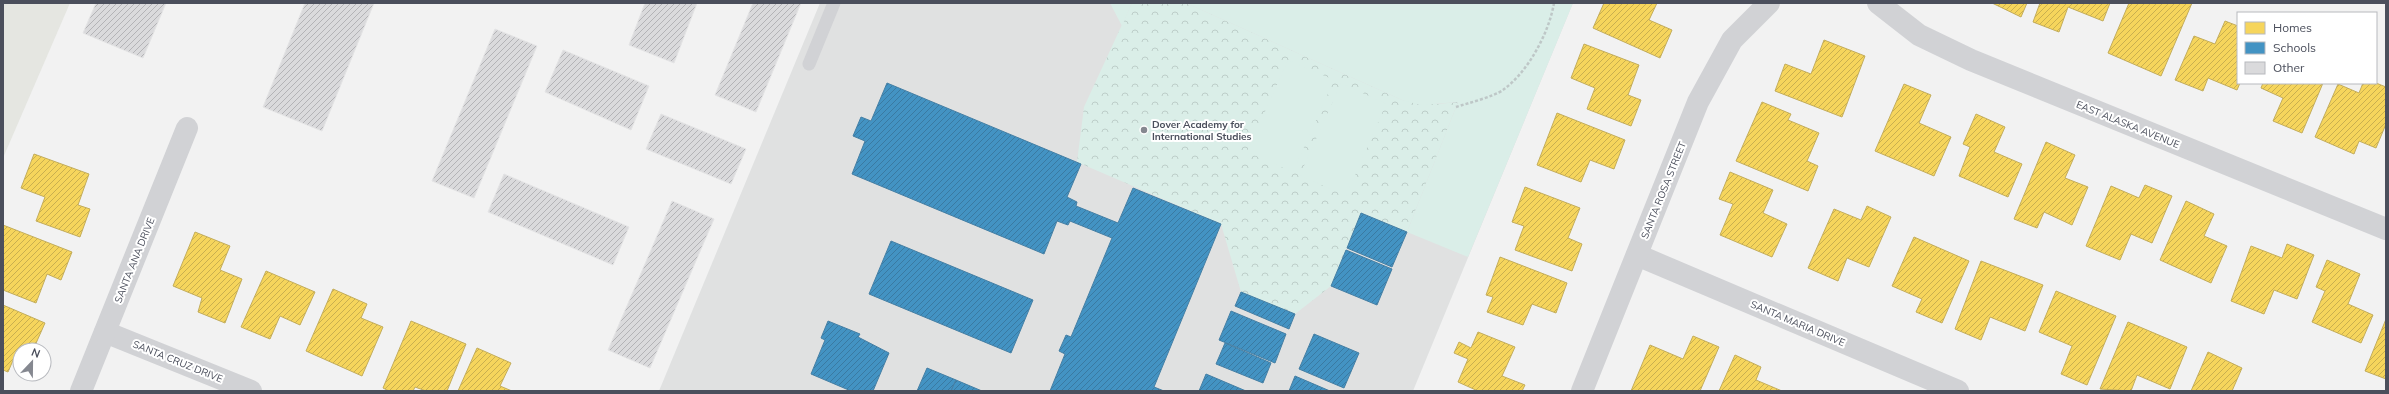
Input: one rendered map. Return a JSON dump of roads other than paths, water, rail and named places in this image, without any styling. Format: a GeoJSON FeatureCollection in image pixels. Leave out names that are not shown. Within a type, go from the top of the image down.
{"type":"FeatureCollection","features":[{"type":"Feature","properties":{"kind":"street","name":"SANTA ROSA STREET"},"geometry":{"type":"LineString","coordinates":[[1582,391],[1698,102],[1732,40],[1769,3]]}},
{"type":"Feature","properties":{"kind":"street","name":"EAST ALASKA AVENUE"},"geometry":{"type":"LineString","coordinates":[[1878,3],[1919,35],[1971,60],[2386,228]]}},
{"type":"Feature","properties":{"kind":"street","name":"SANTA ANA DRIVE"},"geometry":{"type":"LineString","coordinates":[[81,391],[187,128]]}},
{"type":"Feature","properties":{"kind":"street","name":"SANTA MARIA DRIVE"},"geometry":{"type":"LineString","coordinates":[[1637,255],[1958,391]]}},
{"type":"Feature","properties":{"kind":"street","name":"SANTA CRUZ DRIVE"},"geometry":{"type":"LineString","coordinates":[[106,332],[251,391]]}},
{"type":"Feature","properties":{"kind":"lane"},"geometry":{"type":"LineString","coordinates":[[809,64],[834,3]]}},
{"type":"Feature","properties":{"kind":"place","name":"Dover Academy for International Studies"},"geometry":{"type":"Point","coordinates":[1144,130]}}]}
